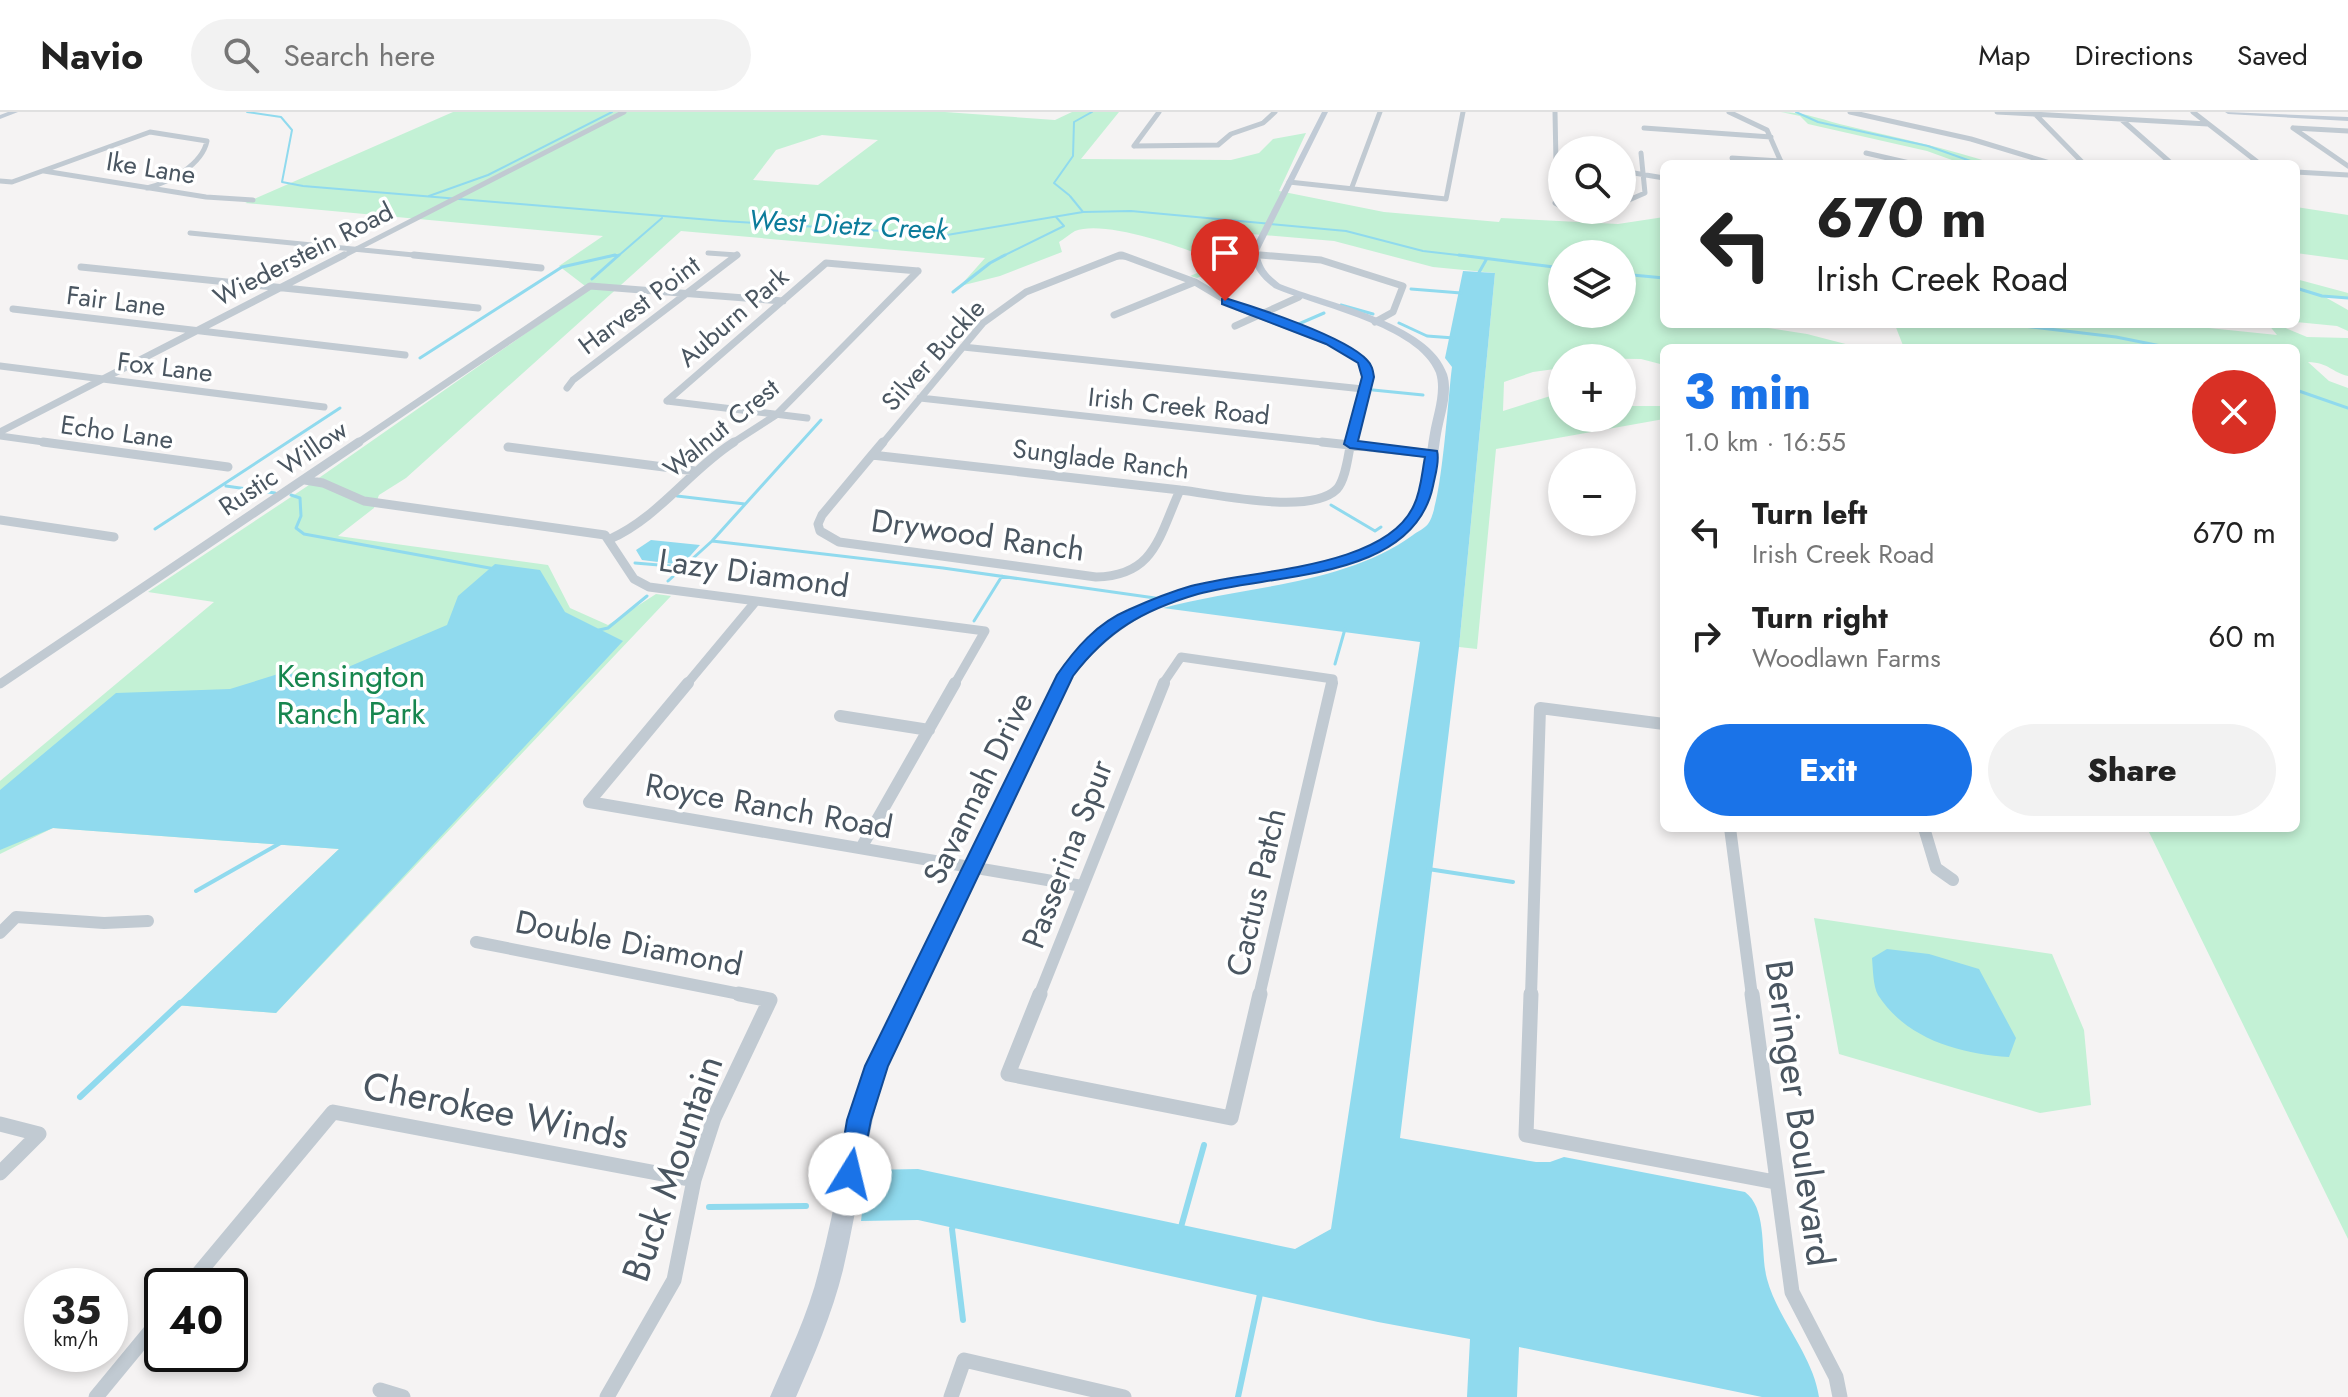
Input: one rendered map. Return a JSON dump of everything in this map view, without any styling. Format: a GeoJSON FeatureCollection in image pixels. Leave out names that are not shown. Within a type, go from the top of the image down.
{"type":"FeatureCollection","features":[{"type":"Feature","properties":{"kind":"street"},"geometry":{"type":"LineString","coordinates":[[0,117],[15,112]]}},
{"type":"Feature","properties":{"kind":"street","name":"Wiederstein Road"},"geometry":{"type":"LineString","coordinates":[[0,434],[624,112]]}},
{"type":"Feature","properties":{"kind":"street"},"geometry":{"type":"LineString","coordinates":[[1159,112],[1134,146],[1218,145],[1228,133],[1264,123],[1275,112]]}},
{"type":"Feature","properties":{"kind":"street"},"geometry":{"type":"LineString","coordinates":[[1325,112],[1255,255],[1321,260],[1403,286],[1393,312],[1375,322]]}},
{"type":"Feature","properties":{"kind":"street"},"geometry":{"type":"LineString","coordinates":[[1352,187],[1380,112]]}},
{"type":"Feature","properties":{"kind":"street"},"geometry":{"type":"LineString","coordinates":[[1289,182],[1446,199],[1463,112]]}},
{"type":"Feature","properties":{"kind":"street"},"geometry":{"type":"LineString","coordinates":[[1555,112],[1557,136]]}},
{"type":"Feature","properties":{"kind":"street"},"geometry":{"type":"LineString","coordinates":[[1729,112],[1761,125],[1771,137],[1781,160]]}},
{"type":"Feature","properties":{"kind":"street"},"geometry":{"type":"LineString","coordinates":[[1850,112],[1971,139],[2040,160]]}},
{"type":"Feature","properties":{"kind":"street"},"geometry":{"type":"LineString","coordinates":[[1997,112],[2208,124]]}},
{"type":"Feature","properties":{"kind":"street"},"geometry":{"type":"LineString","coordinates":[[2193,112],[2255,160]]}},
{"type":"Feature","properties":{"kind":"street"},"geometry":{"type":"LineString","coordinates":[[2228,112],[2348,117]]}},
{"type":"Feature","properties":{"kind":"street"},"geometry":{"type":"LineString","coordinates":[[2276,112],[2348,117]]}},
{"type":"Feature","properties":{"kind":"street"},"geometry":{"type":"LineString","coordinates":[[2034,113],[2080,160]]}},
{"type":"Feature","properties":{"kind":"street"},"geometry":{"type":"LineString","coordinates":[[2122,120],[2167,160]]}},
{"type":"Feature","properties":{"kind":"street"},"geometry":{"type":"LineString","coordinates":[[1644,128],[1771,137]]}},
{"type":"Feature","properties":{"kind":"street"},"geometry":{"type":"LineString","coordinates":[[2348,131],[2293,128],[2348,166]]}},
{"type":"Feature","properties":{"kind":"street"},"geometry":{"type":"LineString","coordinates":[[0,181],[12,182],[150,132],[207,141],[208,144],[184,173],[169,182],[147,188]]}},
{"type":"Feature","properties":{"kind":"street"},"geometry":{"type":"LineString","coordinates":[[1636,197],[1645,193],[1641,153]]}},
{"type":"Feature","properties":{"kind":"street"},"geometry":{"type":"LineString","coordinates":[[1869,160],[1866,153],[1897,160]]}},
{"type":"Feature","properties":{"kind":"street"},"geometry":{"type":"LineString","coordinates":[[1732,158],[1757,160]]}},
{"type":"Feature","properties":{"kind":"street","name":"Ike Lane"},"geometry":{"type":"LineString","coordinates":[[43,171],[206,197],[253,200]]}},
{"type":"Feature","properties":{"kind":"street"},"geometry":{"type":"LineString","coordinates":[[2300,172],[2348,175]]}},
{"type":"Feature","properties":{"kind":"street"},"geometry":{"type":"LineString","coordinates":[[1636,173],[1660,177]]}},
{"type":"Feature","properties":{"kind":"street"},"geometry":{"type":"LineString","coordinates":[[190,233],[541,268]]}},
{"type":"Feature","properties":{"kind":"street","name":"Harvest Point"},"geometry":{"type":"LineString","coordinates":[[567,388],[573,380],[737,255],[708,253]]}},
{"type":"Feature","properties":{"kind":"street","name":"Silver Buckle"},"geometry":{"type":"LineString","coordinates":[[820,531],[818,524],[822,515],[983,323],[1026,292],[1121,255],[1195,282]]}},
{"type":"Feature","properties":{"kind":"street","name":"Savannah Drive"},"geometry":{"type":"LineString","coordinates":[[783,1397],[808,1343],[830,1273],[859,1120],[876,1066],[1065,675],[1085,649],[1108,628],[1146,607],[1195,590],[1330,565],[1386,541],[1410,522],[1422,505],[1442,390],[1438,365],[1408,338],[1375,322],[1299,297],[1266,278],[1255,261],[1255,255]]}},
{"type":"Feature","properties":{"kind":"street","name":"Walnut Crest"},"geometry":{"type":"LineString","coordinates":[[610,539],[633,529],[707,459],[776,415],[918,271],[826,263]]}},
{"type":"Feature","properties":{"kind":"street","name":"Auburn Park"},"geometry":{"type":"LineString","coordinates":[[776,415],[667,401],[826,263]]}},
{"type":"Feature","properties":{"kind":"street"},"geometry":{"type":"LineString","coordinates":[[81,267],[478,308]]}},
{"type":"Feature","properties":{"kind":"street"},"geometry":{"type":"LineString","coordinates":[[1114,315],[1195,282],[1225,301],[1258,316],[1353,353],[1367,368],[1350,444]]}},
{"type":"Feature","properties":{"kind":"street","name":"Rustic Willow"},"geometry":{"type":"LineString","coordinates":[[0,684],[590,286],[689,292]]}},
{"type":"Feature","properties":{"kind":"street"},"geometry":{"type":"LineString","coordinates":[[689,292],[783,301]]}},
{"type":"Feature","properties":{"kind":"street"},"geometry":{"type":"LineString","coordinates":[[1235,326],[1299,297]]}},
{"type":"Feature","properties":{"kind":"street","name":"Fair Lane"},"geometry":{"type":"LineString","coordinates":[[13,309],[405,355]]}},
{"type":"Feature","properties":{"kind":"street"},"geometry":{"type":"LineString","coordinates":[[963,347],[1363,389]]}},
{"type":"Feature","properties":{"kind":"street","name":"Fox Lane"},"geometry":{"type":"LineString","coordinates":[[0,366],[324,407]]}},
{"type":"Feature","properties":{"kind":"street","name":"Irish Creek Road"},"geometry":{"type":"LineString","coordinates":[[920,398],[1433,454]]}},
{"type":"Feature","properties":{"kind":"street"},"geometry":{"type":"LineString","coordinates":[[776,415],[807,418]]}},
{"type":"Feature","properties":{"kind":"street","name":"Echo Lane"},"geometry":{"type":"LineString","coordinates":[[0,434],[228,467]]}},
{"type":"Feature","properties":{"kind":"street","name":"Sunglade Ranch"},"geometry":{"type":"LineString","coordinates":[[872,455],[1291,503],[1325,499],[1340,486],[1350,444]]}},
{"type":"Feature","properties":{"kind":"street"},"geometry":{"type":"LineString","coordinates":[[508,447],[695,471]]}},
{"type":"Feature","properties":{"kind":"street"},"geometry":{"type":"LineString","coordinates":[[305,480],[323,483],[364,501],[590,532],[610,539]]}},
{"type":"Feature","properties":{"kind":"street","name":"Drywood Ranch"},"geometry":{"type":"LineString","coordinates":[[820,531],[839,542],[1096,577],[1131,572],[1150,557],[1180,490]]}},
{"type":"Feature","properties":{"kind":"street"},"geometry":{"type":"LineString","coordinates":[[0,520],[114,537]]}},
{"type":"Feature","properties":{"kind":"street","name":"Lazy Diamond"},"geometry":{"type":"LineString","coordinates":[[610,539],[634,579],[649,587],[985,631],[929,730]]}},
{"type":"Feature","properties":{"kind":"street","name":"Royce Ranch Road"},"geometry":{"type":"LineString","coordinates":[[756,601],[589,802],[1082,886]]}},
{"type":"Feature","properties":{"kind":"street","name":"Cactus Patch"},"geometry":{"type":"LineString","coordinates":[[1008,1074],[1231,1118],[1333,679],[1181,657]]}},
{"type":"Feature","properties":{"kind":"street","name":"Passerina Spur"},"geometry":{"type":"LineString","coordinates":[[1008,1074],[1160,688],[1181,657]]}},
{"type":"Feature","properties":{"kind":"street"},"geometry":{"type":"LineString","coordinates":[[1660,723],[1540,708],[1526,1135],[1775,1182]]}},
{"type":"Feature","properties":{"kind":"street"},"geometry":{"type":"LineString","coordinates":[[840,716],[929,730],[861,848]]}},
{"type":"Feature","properties":{"kind":"street","name":"Beringer Boulevard"},"geometry":{"type":"LineString","coordinates":[[1731,832],[1792,1292],[1836,1377],[1840,1397]]}},
{"type":"Feature","properties":{"kind":"street"},"geometry":{"type":"LineString","coordinates":[[1925,832],[1936,868],[1953,880]]}},
{"type":"Feature","properties":{"kind":"street"},"geometry":{"type":"LineString","coordinates":[[0,933],[16,917],[104,923],[148,921]]}},
{"type":"Feature","properties":{"kind":"street","name":"Double Diamond"},"geometry":{"type":"LineString","coordinates":[[476,942],[770,1000]]}},
{"type":"Feature","properties":{"kind":"street","name":"Buck Mountain"},"geometry":{"type":"LineString","coordinates":[[607,1397],[674,1280],[694,1180],[714,1118],[770,1000]]}},
{"type":"Feature","properties":{"kind":"street","name":"Cherokee Winds"},"geometry":{"type":"LineString","coordinates":[[203,1268],[333,1112],[694,1180]]}},
{"type":"Feature","properties":{"kind":"street"},"geometry":{"type":"LineString","coordinates":[[0,1124],[39,1134],[0,1173]]}},
{"type":"Feature","properties":{"kind":"street"},"geometry":{"type":"LineString","coordinates":[[96,1397],[144,1339]]}},
{"type":"Feature","properties":{"kind":"street"},"geometry":{"type":"LineString","coordinates":[[951,1397],[964,1360],[1124,1397]]}},
{"type":"Feature","properties":{"kind":"street"},"geometry":{"type":"LineString","coordinates":[[380,1390],[403,1397]]}},
{"type":"Feature","properties":{"kind":"green space"},"geometry":{"type":"Polygon","coordinates":[[[453,112],[945,112],[1055,120],[1072,112],[1119,112],[1081,159],[1231,160],[1259,153],[1273,139],[1306,133],[1279,191],[1384,212],[1499,222],[1501,218],[1548,220],[1548,224],[1636,224],[1636,221],[1660,218],[1660,328],[1768,328],[1846,344],[1660,344],[1660,364],[1636,359],[1636,344],[1548,344],[1548,370],[1504,382],[1503,411],[1548,397],[1548,432],[1591,432],[1496,449],[1477,649],[1459,647],[1495,273],[1433,267],[1334,241],[1251,234],[1244,254],[1250,274],[1229,265],[1197,278],[1190,276],[1221,263],[1127,232],[1089,228],[1075,231],[1059,242],[1062,252],[1000,276],[960,286],[985,258],[681,231],[406,478],[379,495],[374,508],[338,536],[548,565],[570,608],[608,625],[656,594],[671,596],[276,1013],[175,1005],[339,849],[53,828],[0,854],[0,781],[214,602],[148,592],[306,487],[589,289],[559,266],[603,236],[245,203],[453,112]],[[822,135],[776,150],[753,180],[818,185],[878,140],[822,135]]]}},
{"type":"Feature","properties":{"kind":"green space"},"geometry":{"type":"Polygon","coordinates":[[[1781,112],[1807,115],[1981,160],[1952,160],[1927,151],[1808,124],[1800,116],[1781,112]]]}},
{"type":"Feature","properties":{"kind":"green space"},"geometry":{"type":"Polygon","coordinates":[[[2300,208],[2348,215],[2348,260],[2300,254],[2300,208]]]}},
{"type":"Feature","properties":{"kind":"green space"},"geometry":{"type":"Polygon","coordinates":[[[2300,280],[2348,293],[2348,298],[2325,297],[2348,310],[2348,331],[2337,326],[2300,322],[2300,280]]]}},
{"type":"Feature","properties":{"kind":"green space"},"geometry":{"type":"Polygon","coordinates":[[[1896,328],[2209,328],[2277,335],[2271,328],[2286,328],[2307,337],[2348,338],[2348,376],[2321,364],[2308,362],[2329,381],[2348,388],[2348,1239],[2149,832],[2300,832],[2300,344],[1902,344],[1896,328]]]}},
{"type":"Feature","properties":{"kind":"green space"},"geometry":{"type":"Polygon","coordinates":[[[1636,406],[1660,406],[1660,420],[1636,424],[1636,406]]]}},
{"type":"Feature","properties":{"kind":"green space"},"geometry":{"type":"Polygon","coordinates":[[[1814,918],[2052,954],[2084,1030],[2091,1105],[2040,1113],[1839,1054],[1814,918]]]}},
{"type":"Feature","properties":{"kind":"water"},"geometry":{"type":"Polygon","coordinates":[[[1463,271],[1495,273],[1459,647],[1400,1138],[1536,1162],[1550,1162],[1564,1157],[1745,1192],[1757,1209],[1760,1220],[1765,1268],[1772,1294],[1810,1367],[1819,1397],[1762,1397],[1519,1347],[1517,1397],[1467,1397],[1470,1339],[1378,1322],[918,1220],[861,1221],[867,1170],[918,1169],[1295,1249],[1331,1229],[1420,642],[1163,608],[1293,582],[1357,564],[1386,552],[1428,524],[1441,474],[1452,367],[1445,358],[1463,271]]]}},
{"type":"Feature","properties":{"kind":"water"},"geometry":{"type":"Polygon","coordinates":[[[651,540],[700,545],[682,565],[642,560],[636,550],[651,540]]]}},
{"type":"Feature","properties":{"kind":"water","name":"Kensington Ranch Park"},"geometry":{"type":"Polygon","coordinates":[[[495,564],[540,570],[565,612],[623,641],[276,1013],[175,1005],[339,849],[53,828],[0,850],[0,790],[116,693],[230,689],[278,674],[334,673],[447,625],[458,596],[495,564]]]}},
{"type":"Feature","properties":{"kind":"water"},"geometry":{"type":"Polygon","coordinates":[[[1887,949],[1929,954],[1979,969],[2016,1038],[2009,1057],[1953,1048],[1903,1023],[1878,995],[1875,987],[1872,958],[1887,949]]]}},
{"type":"Feature","properties":{"kind":"waterway","name":"West Dietz Creek"},"geometry":{"type":"LineString","coordinates":[[247,112],[281,117],[292,130],[282,182],[303,186],[723,221],[947,235],[1083,212]]}},
{"type":"Feature","properties":{"kind":"waterway"},"geometry":{"type":"LineString","coordinates":[[429,196],[488,175],[612,112]]}},
{"type":"Feature","properties":{"kind":"waterway"},"geometry":{"type":"LineString","coordinates":[[1069,195],[1054,183],[1073,156],[1074,122],[1092,112]]}},
{"type":"Feature","properties":{"kind":"waterway"},"geometry":{"type":"LineString","coordinates":[[1796,112],[1818,122],[1928,146],[1968,160]]}},
{"type":"Feature","properties":{"kind":"waterway"},"geometry":{"type":"LineString","coordinates":[[1070,196],[1083,212]]}},
{"type":"Feature","properties":{"kind":"waterway","name":"West Dietz Creek"},"geometry":{"type":"LineString","coordinates":[[1083,212],[1131,211],[1346,231],[1423,251],[1473,257]]}},
{"type":"Feature","properties":{"kind":"waterway"},"geometry":{"type":"LineString","coordinates":[[1004,255],[1064,226],[1056,217]]}},
{"type":"Feature","properties":{"kind":"waterway"},"geometry":{"type":"LineString","coordinates":[[617,257],[662,218]]}},
{"type":"Feature","properties":{"kind":"waterway"},"geometry":{"type":"LineString","coordinates":[[607,257],[615,255]]}},
{"type":"Feature","properties":{"kind":"waterway"},"geometry":{"type":"LineString","coordinates":[[607,257],[617,255]]}},
{"type":"Feature","properties":{"kind":"waterway"},"geometry":{"type":"LineString","coordinates":[[592,279],[619,255]]}},
{"type":"Feature","properties":{"kind":"waterway"},"geometry":{"type":"LineString","coordinates":[[953,292],[1004,255]]}},
{"type":"Feature","properties":{"kind":"waterway","name":"West Dietz Creek"},"geometry":{"type":"LineString","coordinates":[[1459,255],[1473,257]]}},
{"type":"Feature","properties":{"kind":"waterway"},"geometry":{"type":"LineString","coordinates":[[420,358],[562,267],[607,257]]}},
{"type":"Feature","properties":{"kind":"waterway","name":"West Dietz Creek"},"geometry":{"type":"LineString","coordinates":[[1473,257],[1548,266]]}},
{"type":"Feature","properties":{"kind":"waterway"},"geometry":{"type":"LineString","coordinates":[[1477,276],[1486,260]]}},
{"type":"Feature","properties":{"kind":"waterway","name":"West Dietz Creek"},"geometry":{"type":"LineString","coordinates":[[1636,275],[1660,278]]}},
{"type":"Feature","properties":{"kind":"waterway"},"geometry":{"type":"LineString","coordinates":[[1411,289],[1461,293]]}},
{"type":"Feature","properties":{"kind":"waterway"},"geometry":{"type":"LineString","coordinates":[[2300,289],[2322,296],[2348,298]]}},
{"type":"Feature","properties":{"kind":"waterway"},"geometry":{"type":"LineString","coordinates":[[1341,305],[1373,314]]}},
{"type":"Feature","properties":{"kind":"waterway"},"geometry":{"type":"LineString","coordinates":[[1294,326],[1324,313]]}},
{"type":"Feature","properties":{"kind":"waterway"},"geometry":{"type":"LineString","coordinates":[[1399,323],[1427,336],[1454,338]]}},
{"type":"Feature","properties":{"kind":"waterway","name":"West Dietz Creek"},"geometry":{"type":"LineString","coordinates":[[2040,328],[2151,344]]}},
{"type":"Feature","properties":{"kind":"waterway"},"geometry":{"type":"LineString","coordinates":[[1373,390],[1423,395]]}},
{"type":"Feature","properties":{"kind":"waterway","name":"West Dietz Creek"},"geometry":{"type":"LineString","coordinates":[[2300,391],[2348,408]]}},
{"type":"Feature","properties":{"kind":"waterway"},"geometry":{"type":"LineString","coordinates":[[155,529],[340,408]]}},
{"type":"Feature","properties":{"kind":"waterway"},"geometry":{"type":"LineString","coordinates":[[712,541],[821,420]]}},
{"type":"Feature","properties":{"kind":"waterway"},"geometry":{"type":"LineString","coordinates":[[226,486],[275,493]]}},
{"type":"Feature","properties":{"kind":"waterway"},"geometry":{"type":"LineString","coordinates":[[291,495],[300,498],[301,516],[296,528],[304,534],[495,569]]}},
{"type":"Feature","properties":{"kind":"waterway"},"geometry":{"type":"LineString","coordinates":[[677,496],[745,504]]}},
{"type":"Feature","properties":{"kind":"waterway"},"geometry":{"type":"LineString","coordinates":[[1331,505],[1375,531],[1381,527]]}},
{"type":"Feature","properties":{"kind":"waterway"},"geometry":{"type":"LineString","coordinates":[[668,581],[712,541]]}},
{"type":"Feature","properties":{"kind":"waterway"},"geometry":{"type":"LineString","coordinates":[[712,541],[1002,576]]}},
{"type":"Feature","properties":{"kind":"waterway"},"geometry":{"type":"LineString","coordinates":[[635,563],[683,567]]}},
{"type":"Feature","properties":{"kind":"waterway"},"geometry":{"type":"LineString","coordinates":[[974,621],[1002,576]]}},
{"type":"Feature","properties":{"kind":"waterway"},"geometry":{"type":"LineString","coordinates":[[1002,576],[1162,599]]}},
{"type":"Feature","properties":{"kind":"waterway"},"geometry":{"type":"LineString","coordinates":[[599,630],[608,628],[647,596]]}},
{"type":"Feature","properties":{"kind":"waterway"},"geometry":{"type":"LineString","coordinates":[[1335,664],[1345,629]]}},
{"type":"Feature","properties":{"kind":"waterway"},"geometry":{"type":"LineString","coordinates":[[196,891],[284,841]]}},
{"type":"Feature","properties":{"kind":"waterway"},"geometry":{"type":"LineString","coordinates":[[1428,869],[1513,882]]}},
{"type":"Feature","properties":{"kind":"waterway"},"geometry":{"type":"LineString","coordinates":[[80,1097],[180,1003]]}},
{"type":"Feature","properties":{"kind":"waterway"},"geometry":{"type":"LineString","coordinates":[[1181,1227],[1204,1145]]}},
{"type":"Feature","properties":{"kind":"waterway"},"geometry":{"type":"LineString","coordinates":[[709,1207],[806,1206]]}},
{"type":"Feature","properties":{"kind":"waterway"},"geometry":{"type":"LineString","coordinates":[[954,1223],[952,1229],[963,1320]]}},
{"type":"Feature","properties":{"kind":"waterway"},"geometry":{"type":"LineString","coordinates":[[1238,1397],[1260,1294]]}},
{"type":"Feature","properties":{"kind":"route"},"geometry":{"type":"LineString","coordinates":[[850,1174],[859,1120],[876,1066],[1065,675],[1085,649],[1108,628],[1132,614],[1195,590],[1330,565],[1363,553],[1386,541],[1410,522],[1422,505],[1433,454],[1350,444],[1368,377],[1362,361],[1330,341],[1225,301]]}}]}
